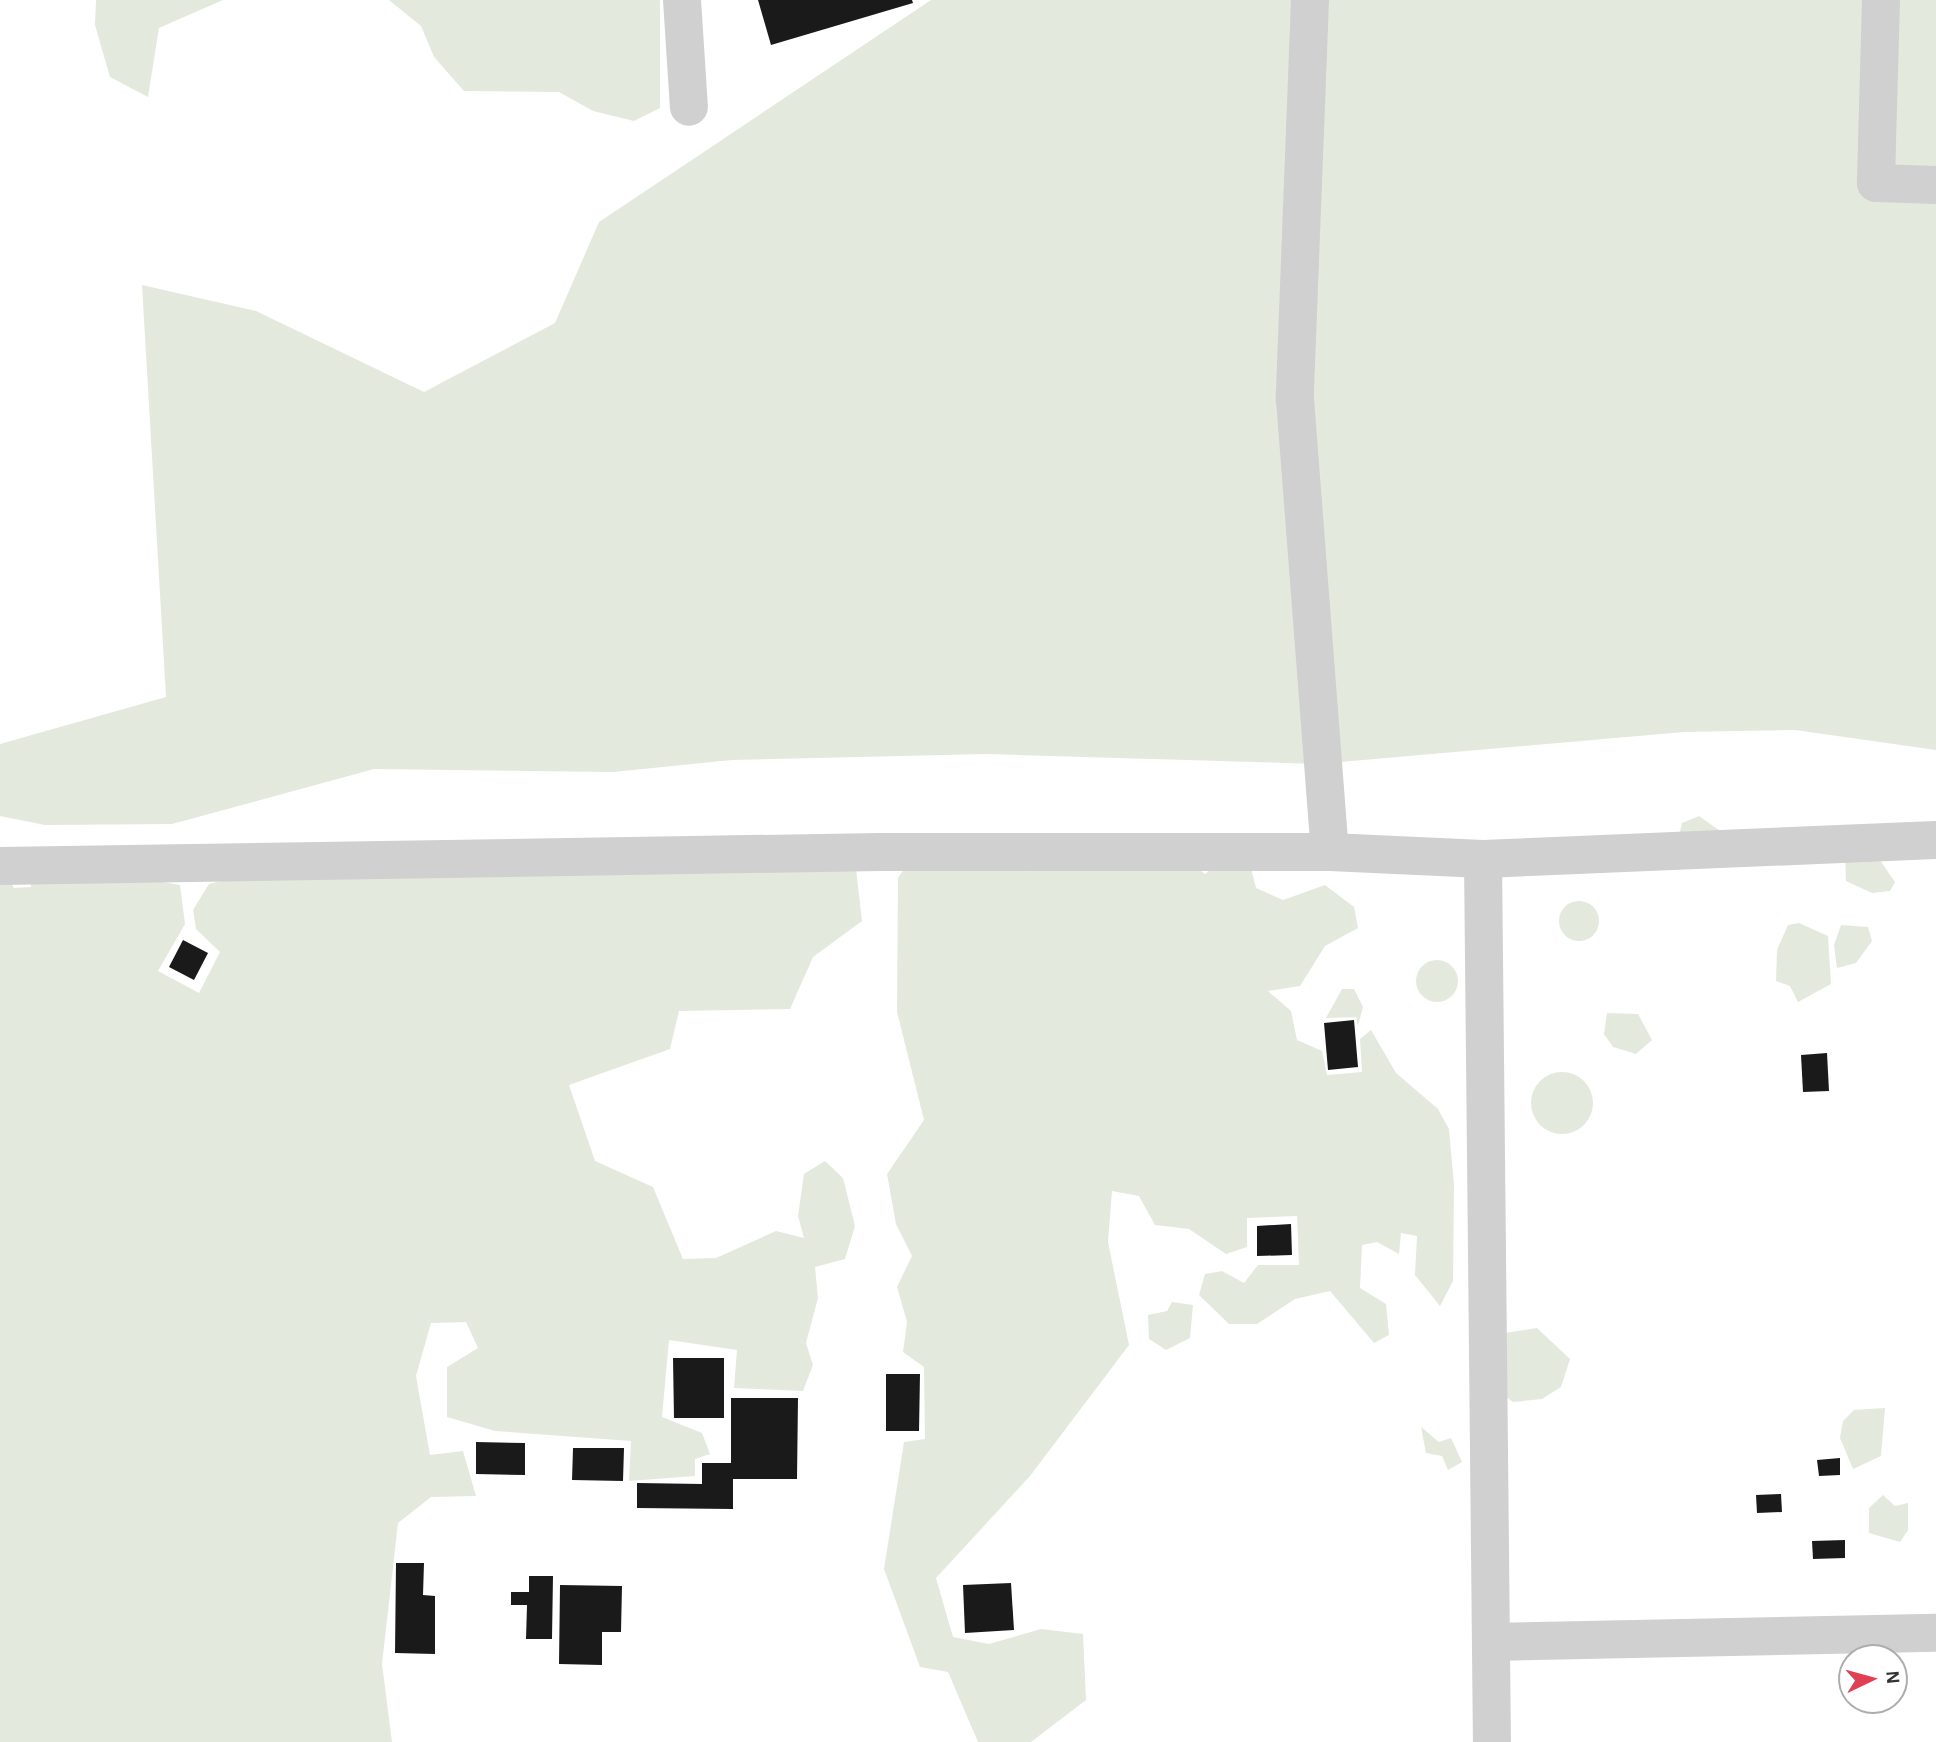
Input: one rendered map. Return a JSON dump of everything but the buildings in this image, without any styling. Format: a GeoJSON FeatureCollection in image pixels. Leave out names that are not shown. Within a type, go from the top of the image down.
{"type":"FeatureCollection","features":[{"type":"Feature","properties":{"kind":"street"},"geometry":{"type":"LineString","coordinates":[[682,0],[689,107]]}},
{"type":"Feature","properties":{"kind":"street"},"geometry":{"type":"LineString","coordinates":[[1310,0],[1295,399],[1330,852]]}},
{"type":"Feature","properties":{"kind":"street"},"geometry":{"type":"LineString","coordinates":[[1881,0],[1876,183],[1936,185]]}},
{"type":"Feature","properties":{"kind":"street"},"geometry":{"type":"LineString","coordinates":[[0,866],[1330,852],[1483,859],[1936,840]]}},
{"type":"Feature","properties":{"kind":"street"},"geometry":{"type":"LineString","coordinates":[[1483,859],[1492,1742]]}},
{"type":"Feature","properties":{"kind":"street"},"geometry":{"type":"LineString","coordinates":[[1491,1642],[1936,1633]]}},
{"type":"Feature","properties":{"kind":"shaded area"},"geometry":{"type":"Polygon","coordinates":[[[96,0],[223,0],[159,28],[148,97],[110,77],[95,25],[96,0]]]}},
{"type":"Feature","properties":{"kind":"shaded area"},"geometry":{"type":"Polygon","coordinates":[[[389,0],[660,0],[660,108],[634,121],[593,111],[559,92],[464,91],[434,57],[421,26],[389,0]]]}},
{"type":"Feature","properties":{"kind":"shaded area"},"geometry":{"type":"Polygon","coordinates":[[[931,0],[1936,0],[1936,750],[1795,730],[1684,732],[1318,764],[986,754],[732,760],[613,772],[374,769],[172,824],[45,825],[0,816],[0,744],[166,697],[142,285],[256,311],[424,392],[555,323],[599,222],[931,0]]]}},
{"type":"Feature","properties":{"kind":"shaded area"},"geometry":{"type":"Polygon","coordinates":[[[1699,816],[1723,833],[1676,848],[1682,823],[1699,816]]]}},
{"type":"Feature","properties":{"kind":"shaded area"},"geometry":{"type":"Polygon","coordinates":[[[1004,843],[1030,872],[1031,864],[1183,857],[1205,874],[1225,858],[1249,860],[1256,888],[1283,900],[1325,885],[1354,907],[1358,928],[1325,946],[1300,986],[1268,991],[1291,1011],[1297,1040],[1322,1051],[1327,1075],[1362,1072],[1360,1039],[1371,1030],[1396,1073],[1438,1109],[1449,1129],[1454,1185],[1453,1281],[1440,1306],[1415,1275],[1417,1236],[1401,1233],[1399,1254],[1377,1242],[1362,1245],[1360,1288],[1386,1304],[1389,1335],[1374,1343],[1330,1291],[1295,1299],[1257,1324],[1229,1324],[1199,1295],[1205,1274],[1222,1271],[1244,1283],[1258,1265],[1299,1265],[1297,1216],[1247,1218],[1247,1247],[1226,1254],[1189,1229],[1155,1225],[1139,1196],[1112,1191],[1108,1242],[1129,1345],[1030,1476],[936,1578],[953,1637],[989,1644],[1041,1629],[1083,1634],[1086,1700],[1031,1742],[978,1742],[948,1672],[920,1667],[884,1569],[904,1442],[925,1439],[924,1367],[903,1352],[907,1322],[897,1287],[912,1256],[896,1224],[887,1174],[924,1120],[897,1012],[898,878],[909,862],[1004,843]]]}},
{"type":"Feature","properties":{"kind":"shaded area"},"geometry":{"type":"Polygon","coordinates":[[[854,851],[862,921],[813,957],[790,1009],[679,1011],[670,1049],[569,1085],[595,1161],[653,1187],[683,1259],[716,1258],[776,1231],[804,1238],[798,1216],[804,1174],[825,1161],[843,1178],[855,1226],[845,1259],[815,1267],[818,1298],[806,1343],[813,1365],[803,1391],[734,1388],[737,1350],[669,1340],[662,1417],[702,1433],[710,1454],[695,1459],[695,1476],[629,1481],[631,1441],[495,1431],[447,1417],[447,1367],[478,1348],[466,1322],[431,1323],[416,1376],[430,1455],[463,1451],[476,1496],[431,1497],[398,1523],[382,1664],[392,1742],[0,1742],[0,866],[14,888],[31,887],[27,858],[180,885],[185,924],[158,971],[199,993],[220,952],[196,929],[193,910],[209,884],[287,865],[854,851]]]}},
{"type":"Feature","properties":{"kind":"shaded area"},"geometry":{"type":"Polygon","coordinates":[[[1845,853],[1877,856],[1895,882],[1890,891],[1872,893],[1846,881],[1845,853]]]}},
{"type":"Feature","properties":{"kind":"shaded area"},"geometry":{"type":"Polygon","coordinates":[[[1579,901],[1587,902],[1593,907],[1598,913],[1598,929],[1593,935],[1587,940],[1579,941],[1571,940],[1565,935],[1560,929],[1559,921],[1560,913],[1565,907],[1571,902],[1579,901]]]}},
{"type":"Feature","properties":{"kind":"shaded area"},"geometry":{"type":"Polygon","coordinates":[[[1799,923],[1828,936],[1831,984],[1798,1002],[1790,986],[1776,981],[1777,950],[1788,925],[1799,923]]]}},
{"type":"Feature","properties":{"kind":"shaded area"},"geometry":{"type":"Polygon","coordinates":[[[1841,925],[1868,927],[1872,941],[1856,963],[1837,968],[1834,945],[1841,925]]]}},
{"type":"Feature","properties":{"kind":"shaded area"},"geometry":{"type":"Polygon","coordinates":[[[1437,960],[1452,966],[1458,981],[1452,996],[1437,1002],[1422,996],[1416,981],[1422,966],[1437,960]]]}},
{"type":"Feature","properties":{"kind":"shaded area"},"geometry":{"type":"Polygon","coordinates":[[[1342,989],[1354,989],[1363,1007],[1358,1026],[1356,1017],[1326,1018],[1342,989]]]}},
{"type":"Feature","properties":{"kind":"shaded area"},"geometry":{"type":"Polygon","coordinates":[[[1607,1013],[1638,1014],[1652,1040],[1636,1054],[1613,1047],[1604,1034],[1607,1013]]]}},
{"type":"Feature","properties":{"kind":"shaded area"},"geometry":{"type":"Polygon","coordinates":[[[1562,1072],[1574,1074],[1584,1081],[1591,1091],[1591,1115],[1584,1125],[1574,1132],[1562,1134],[1550,1132],[1540,1125],[1533,1115],[1531,1103],[1533,1091],[1540,1081],[1550,1074],[1562,1072]]]}},
{"type":"Feature","properties":{"kind":"shaded area"},"geometry":{"type":"Polygon","coordinates":[[[1172,1302],[1193,1305],[1190,1338],[1166,1350],[1149,1339],[1148,1315],[1167,1311],[1172,1302]]]}},
{"type":"Feature","properties":{"kind":"shaded area"},"geometry":{"type":"Polygon","coordinates":[[[1537,1328],[1570,1359],[1561,1387],[1542,1399],[1513,1402],[1494,1388],[1505,1333],[1537,1328]]]}},
{"type":"Feature","properties":{"kind":"shaded area"},"geometry":{"type":"Polygon","coordinates":[[[1885,1408],[1881,1456],[1853,1469],[1840,1438],[1843,1421],[1854,1410],[1885,1408]]]}},
{"type":"Feature","properties":{"kind":"shaded area"},"geometry":{"type":"Polygon","coordinates":[[[1421,1427],[1439,1442],[1451,1438],[1462,1462],[1448,1470],[1442,1456],[1426,1453],[1421,1427]]]}},
{"type":"Feature","properties":{"kind":"shaded area"},"geometry":{"type":"Polygon","coordinates":[[[1883,1495],[1895,1506],[1908,1503],[1908,1530],[1900,1542],[1869,1533],[1869,1508],[1883,1495]]]}}]}
